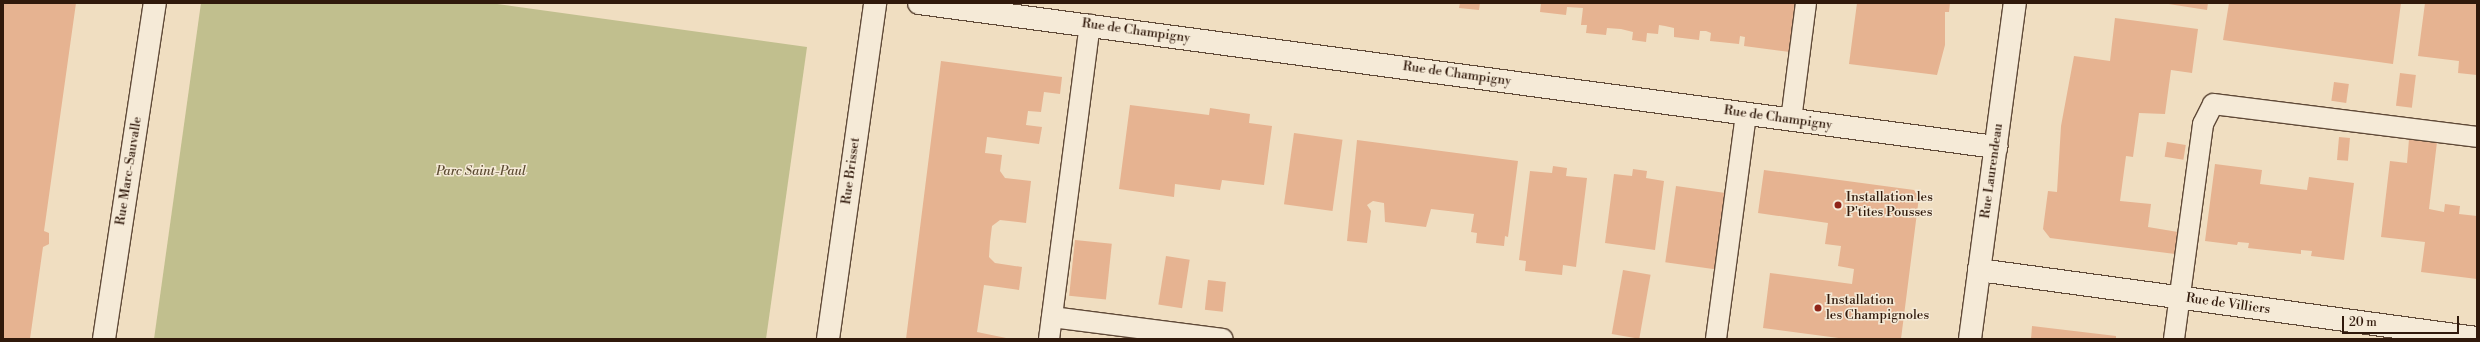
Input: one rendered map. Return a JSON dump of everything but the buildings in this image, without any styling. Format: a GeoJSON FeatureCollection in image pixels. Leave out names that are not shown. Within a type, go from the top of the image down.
{"type":"FeatureCollection","features":[{"type":"Feature","properties":{"kind":"street","name":"Rue Marc-Sauvalle"},"geometry":{"type":"LineString","coordinates":[[104,339],[155,3]]}},
{"type":"Feature","properties":{"kind":"street","name":"Rue Brisset"},"geometry":{"type":"LineString","coordinates":[[828,339],[875,3]]}},
{"type":"Feature","properties":{"kind":"street","name":"Rue de Champigny"},"geometry":{"type":"LineString","coordinates":[[919,3],[1996,147]]}},
{"type":"Feature","properties":{"kind":"street","name":"Rue Laurendeau"},"geometry":{"type":"LineString","coordinates":[[1970,339],[2015,3]]}},
{"type":"Feature","properties":{"kind":"street","name":"Rue de Villiers"},"geometry":{"type":"LineString","coordinates":[[1979,270],[2477,338]]}},
{"type":"Feature","properties":{"kind":"lane"},"geometry":{"type":"LineString","coordinates":[[1791,120],[1806,3]]}},
{"type":"Feature","properties":{"kind":"lane"},"geometry":{"type":"LineString","coordinates":[[1049,339],[1090,25]]}},
{"type":"Feature","properties":{"kind":"lane"},"geometry":{"type":"LineString","coordinates":[[2174,339],[2203,124],[2213,104],[2477,137]]}},
{"type":"Feature","properties":{"kind":"lane"},"geometry":{"type":"LineString","coordinates":[[1716,339],[1746,113]]}},
{"type":"Feature","properties":{"kind":"lane"},"geometry":{"type":"LineString","coordinates":[[1052,317],[1223,339]]}},
{"type":"Feature","properties":{"kind":"green space","name":"Parc Saint-Paul"},"geometry":{"type":"Polygon","coordinates":[[[201,3],[490,3],[807,47],[766,339],[154,339],[201,3]]]}},
{"type":"Feature","properties":{"kind":"place","name":"Installation les P'tites Pousses"},"geometry":{"type":"Point","coordinates":[1838,205]}},
{"type":"Feature","properties":{"kind":"place","name":"Installation les Champignoles"},"geometry":{"type":"Point","coordinates":[1818,308]}}]}
